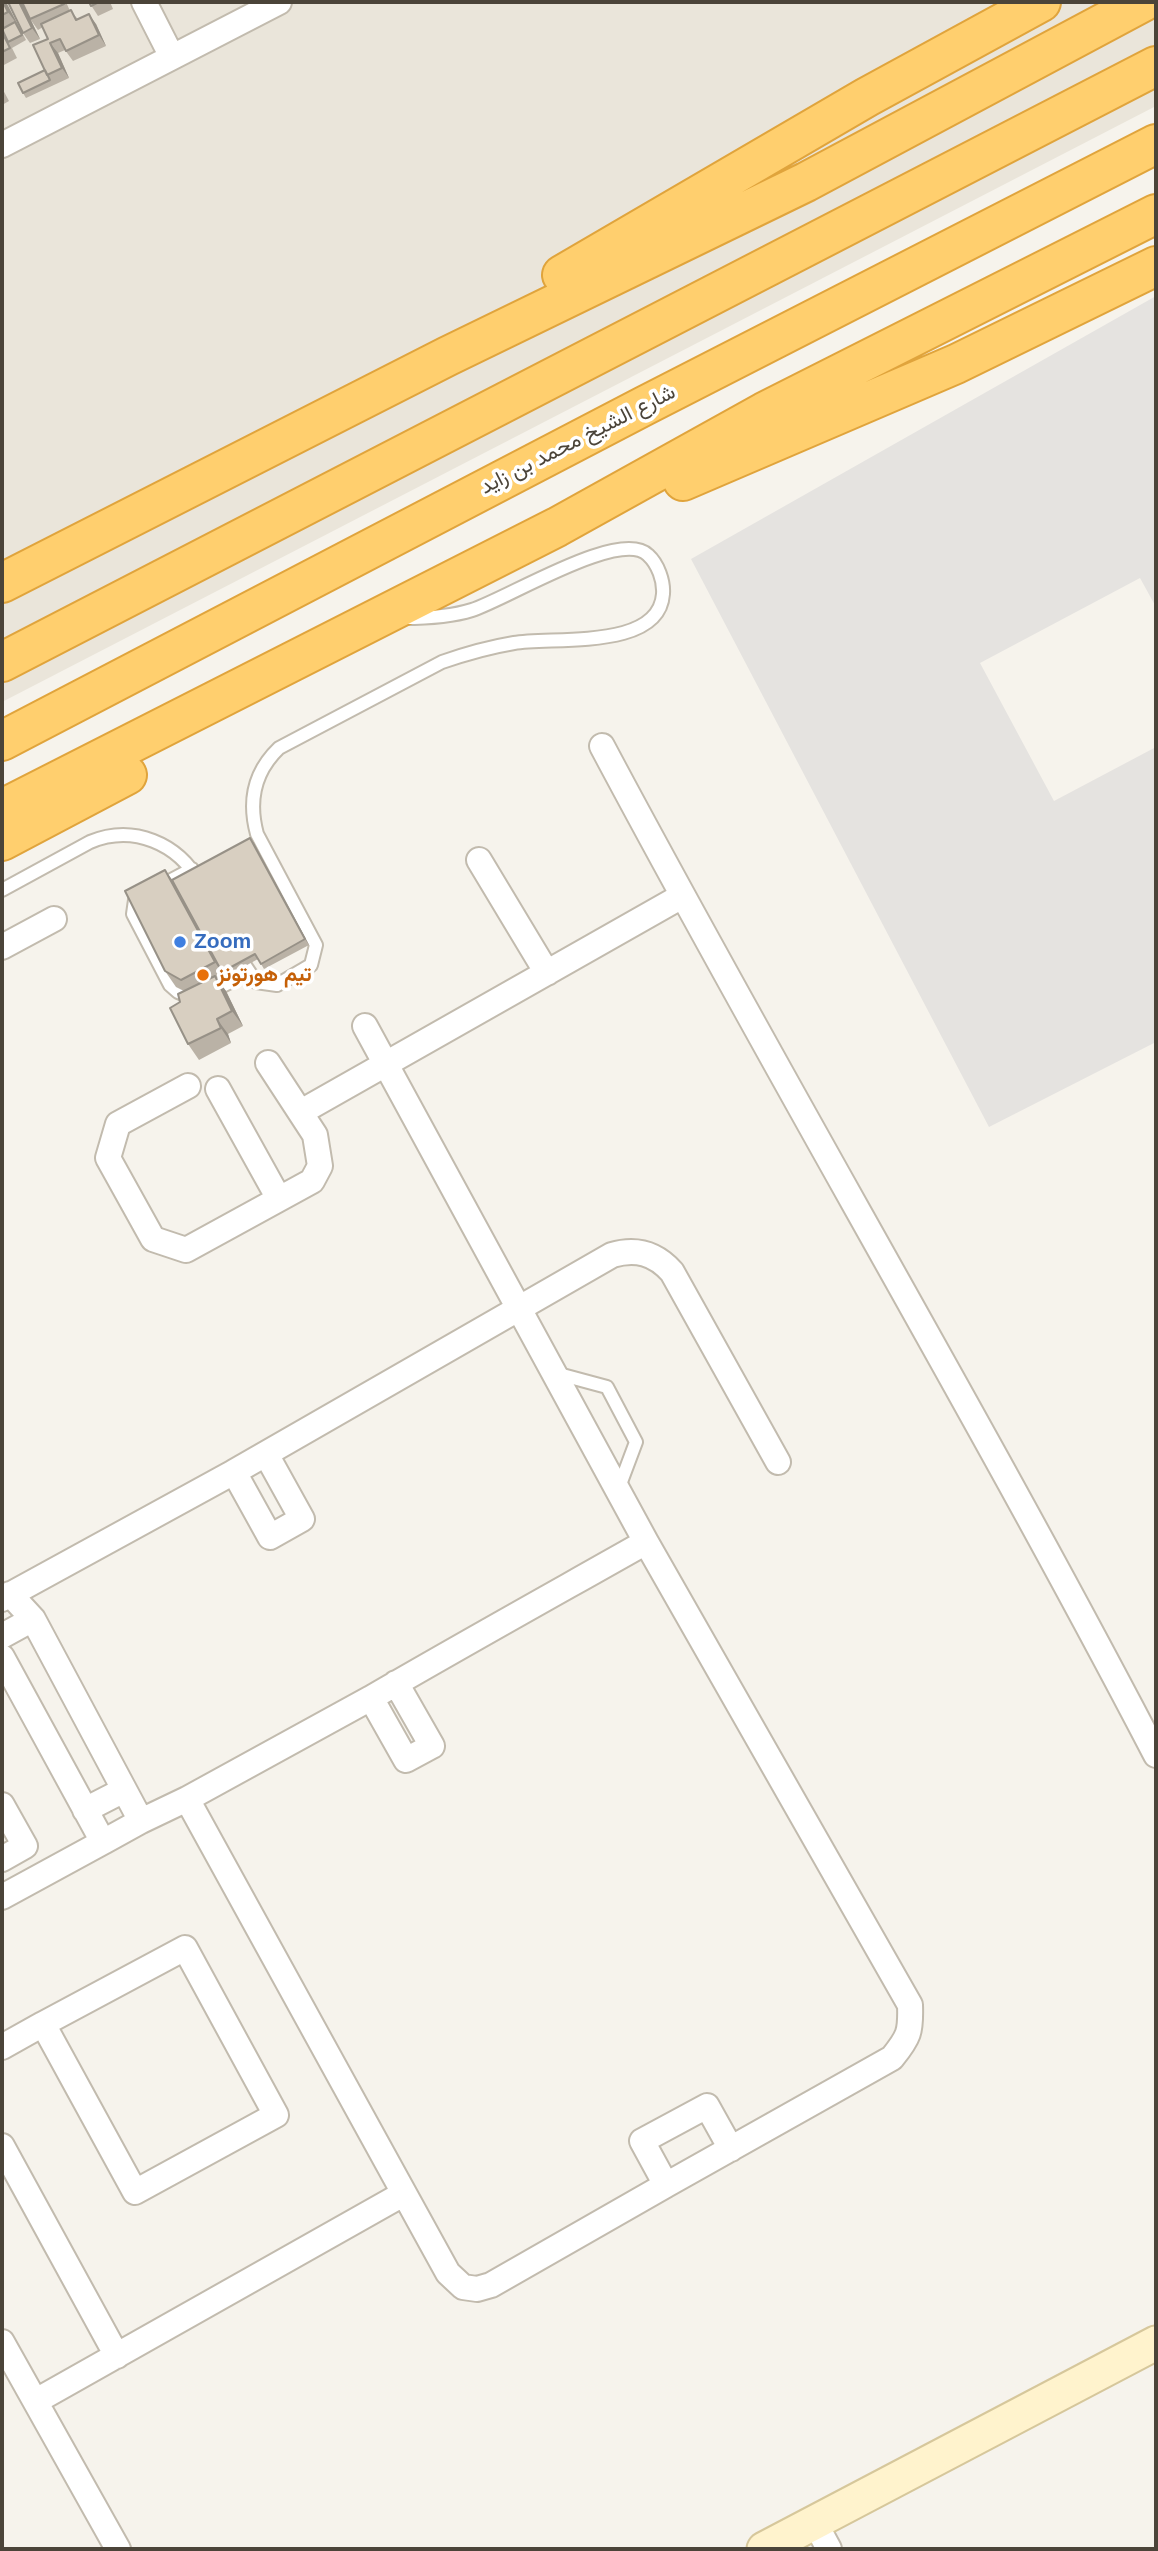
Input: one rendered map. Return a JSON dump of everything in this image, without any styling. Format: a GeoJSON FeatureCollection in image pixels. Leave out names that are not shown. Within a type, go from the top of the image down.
{"type":"FeatureCollection","features":[{"type":"Feature","properties":{"kind":"highway"},"geometry":{"type":"LineString","coordinates":[[448,356],[548,283],[867,97],[1041,2]]}},
{"type":"Feature","properties":{"kind":"highway"},"geometry":{"type":"LineString","coordinates":[[2,583],[448,356],[806,182],[1143,2]]}},
{"type":"Feature","properties":{"kind":"highway"},"geometry":{"type":"LineString","coordinates":[[2,662],[1156,66]]}},
{"type":"Feature","properties":{"kind":"highway","name":"شارع الشيخ محمد بن زايد"},"geometry":{"type":"LineString","coordinates":[[2,741],[631,412],[1156,144]]}},
{"type":"Feature","properties":{"kind":"highway"},"geometry":{"type":"LineString","coordinates":[[2,809],[557,527],[764,412],[1155,215]]}},
{"type":"Feature","properties":{"kind":"highway"},"geometry":{"type":"LineString","coordinates":[[557,527],[670,486],[956,364],[1156,266]]}},
{"type":"Feature","properties":{"kind":"highway"},"geometry":{"type":"LineString","coordinates":[[2,841],[159,758],[215,720],[264,675]]}},
{"type":"Feature","properties":{"kind":"street"},"geometry":{"type":"LineString","coordinates":[[144,2],[172,57]]}},
{"type":"Feature","properties":{"kind":"street"},"geometry":{"type":"LineString","coordinates":[[2,145],[279,2]]}},
{"type":"Feature","properties":{"kind":"street"},"geometry":{"type":"LineString","coordinates":[[602,747],[682,896],[1079,1606],[1156,1755]]}},
{"type":"Feature","properties":{"kind":"street"},"geometry":{"type":"LineString","coordinates":[[479,860],[547,974]]}},
{"type":"Feature","properties":{"kind":"street"},"geometry":{"type":"LineString","coordinates":[[301,1112],[682,896]]}},
{"type":"Feature","properties":{"kind":"street"},"geometry":{"type":"LineString","coordinates":[[2,947],[54,919]]}},
{"type":"Feature","properties":{"kind":"street"},"geometry":{"type":"LineString","coordinates":[[187,1798],[402,2194],[448,2273],[463,2287],[477,2289],[491,2285],[892,2058],[907,2040],[910,2005],[646,1542],[365,1026]]}},
{"type":"Feature","properties":{"kind":"street"},"geometry":{"type":"LineString","coordinates":[[188,1086],[118,1124],[108,1158],[153,1240],[186,1250],[312,1181],[320,1166],[315,1135],[268,1063]]}},
{"type":"Feature","properties":{"kind":"street"},"geometry":{"type":"LineString","coordinates":[[218,1089],[279,1199]]}},
{"type":"Feature","properties":{"kind":"street"},"geometry":{"type":"LineString","coordinates":[[141,1821],[33,1619],[6,1596],[266,1454],[612,1255],[634,1251],[655,1257],[672,1272],[778,1462]]}},
{"type":"Feature","properties":{"kind":"street"},"geometry":{"type":"LineString","coordinates":[[233,1472],[270,1537],[292,1525],[302,1519],[266,1454]]}},
{"type":"Feature","properties":{"kind":"street"},"geometry":{"type":"LineString","coordinates":[[2,1896],[370,1698],[646,1542]]}},
{"type":"Feature","properties":{"kind":"street"},"geometry":{"type":"LineString","coordinates":[[2,1636],[33,1619]]}},
{"type":"Feature","properties":{"kind":"street"},"geometry":{"type":"LineString","coordinates":[[2,1657],[103,1842]]}},
{"type":"Feature","properties":{"kind":"street"},"geometry":{"type":"LineString","coordinates":[[370,1698],[406,1760],[432,1746],[396,1683]]}},
{"type":"Feature","properties":{"kind":"street"},"geometry":{"type":"LineString","coordinates":[[85,1810],[124,1790]]}},
{"type":"Feature","properties":{"kind":"street"},"geometry":{"type":"LineString","coordinates":[[2,1805],[25,1846],[2,1858]]}},
{"type":"Feature","properties":{"kind":"street"},"geometry":{"type":"LineString","coordinates":[[2,2047],[43,2024],[185,1948],[276,2115],[135,2192],[43,2024]]}},
{"type":"Feature","properties":{"kind":"street"},"geometry":{"type":"LineString","coordinates":[[666,2185],[642,2141],[707,2106],[731,2149]]}},
{"type":"Feature","properties":{"kind":"street"},"geometry":{"type":"LineString","coordinates":[[2,2146],[117,2356]]}},
{"type":"Feature","properties":{"kind":"street"},"geometry":{"type":"LineString","coordinates":[[36,2401],[402,2194]]}},
{"type":"Feature","properties":{"kind":"street"},"geometry":{"type":"LineString","coordinates":[[2,2342],[118,2549]]}},
{"type":"Feature","properties":{"kind":"street"},"geometry":{"type":"LineString","coordinates":[[764,2549],[822,2536],[1156,2343]]}},
{"type":"Feature","properties":{"kind":"lane"},"geometry":{"type":"LineString","coordinates":[[229,938],[248,973],[256,982],[277,985],[311,965],[315,955],[316,945],[257,834],[254,823],[252,799],[258,776],[279,748],[442,662],[466,654],[514,643],[560,638],[584,640],[632,631],[649,621],[658,610],[662,585],[660,574],[651,558],[637,548],[609,550],[472,610],[426,618],[380,616]]}},
{"type":"Feature","properties":{"kind":"lane"},"geometry":{"type":"LineString","coordinates":[[2,890],[90,842],[114,834],[126,834],[151,839],[172,851],[192,869],[204,892]]}},
{"type":"Feature","properties":{"kind":"lane"},"geometry":{"type":"LineString","coordinates":[[192,869],[135,900],[133,908],[133,914],[170,985],[178,992],[199,999],[248,973]]}},
{"type":"Feature","properties":{"kind":"lane"},"geometry":{"type":"LineString","coordinates":[[555,1373],[607,1387],[636,1442],[618,1490]]}},
{"type":"Feature","properties":{"kind":"shaded area"},"geometry":{"type":"Polygon","coordinates":[[[2,2],[1156,2],[1156,106],[2,702],[2,2]]]}},
{"type":"Feature","properties":{"kind":"shaded area"},"geometry":{"type":"Polygon","coordinates":[[[1156,296],[1156,607],[1140,578],[980,663],[1054,801],[1156,747],[1156,1042],[989,1127],[691,559],[1156,296]]]}},
{"type":"Feature","properties":{"kind":"building"},"geometry":{"type":"Polygon","coordinates":[[[2,2],[8,12],[2,15],[2,2]]]}},
{"type":"Feature","properties":{"kind":"building"},"geometry":{"type":"Polygon","coordinates":[[[8,2],[19,2],[32,28],[23,33],[8,2]]]}},
{"type":"Feature","properties":{"kind":"building"},"geometry":{"type":"Polygon","coordinates":[[[22,2],[63,2],[64,4],[30,19],[22,2]]]}},
{"type":"Feature","properties":{"kind":"building"},"geometry":{"type":"Polygon","coordinates":[[[71,10],[76,20],[89,14],[99,35],[66,51],[60,39],[50,43],[62,68],[47,75],[33,45],[48,39],[41,24],[71,10]]]}},
{"type":"Feature","properties":{"kind":"building"},"geometry":{"type":"Polygon","coordinates":[[[15,22],[22,35],[8,42],[2,29],[15,22]]]}},
{"type":"Feature","properties":{"kind":"building"},"geometry":{"type":"Polygon","coordinates":[[[2,32],[10,48],[2,52],[2,32]]]}},
{"type":"Feature","properties":{"kind":"building"},"geometry":{"type":"Polygon","coordinates":[[[45,70],[50,80],[23,93],[18,83],[45,70]]]}},
{"type":"Feature","properties":{"kind":"building"},"geometry":{"type":"Polygon","coordinates":[[[250,838],[305,939],[261,964],[255,954],[222,972],[172,880],[250,838]]]}},
{"type":"Feature","properties":{"kind":"building","name":"Zoom"},"geometry":{"type":"Polygon","coordinates":[[[165,870],[215,962],[181,980],[165,971],[125,891],[165,870]]]}},
{"type":"Feature","properties":{"kind":"building"},"geometry":{"type":"Polygon","coordinates":[[[215,976],[232,1011],[217,1019],[221,1028],[188,1044],[170,1008],[180,1002],[178,994],[215,976]]]}},
{"type":"Feature","properties":{"kind":"place","name":"Zoom"},"geometry":{"type":"Point","coordinates":[180,942]}},
{"type":"Feature","properties":{"kind":"place","name":"تيم هورتونز"},"geometry":{"type":"Point","coordinates":[203,975]}}]}
